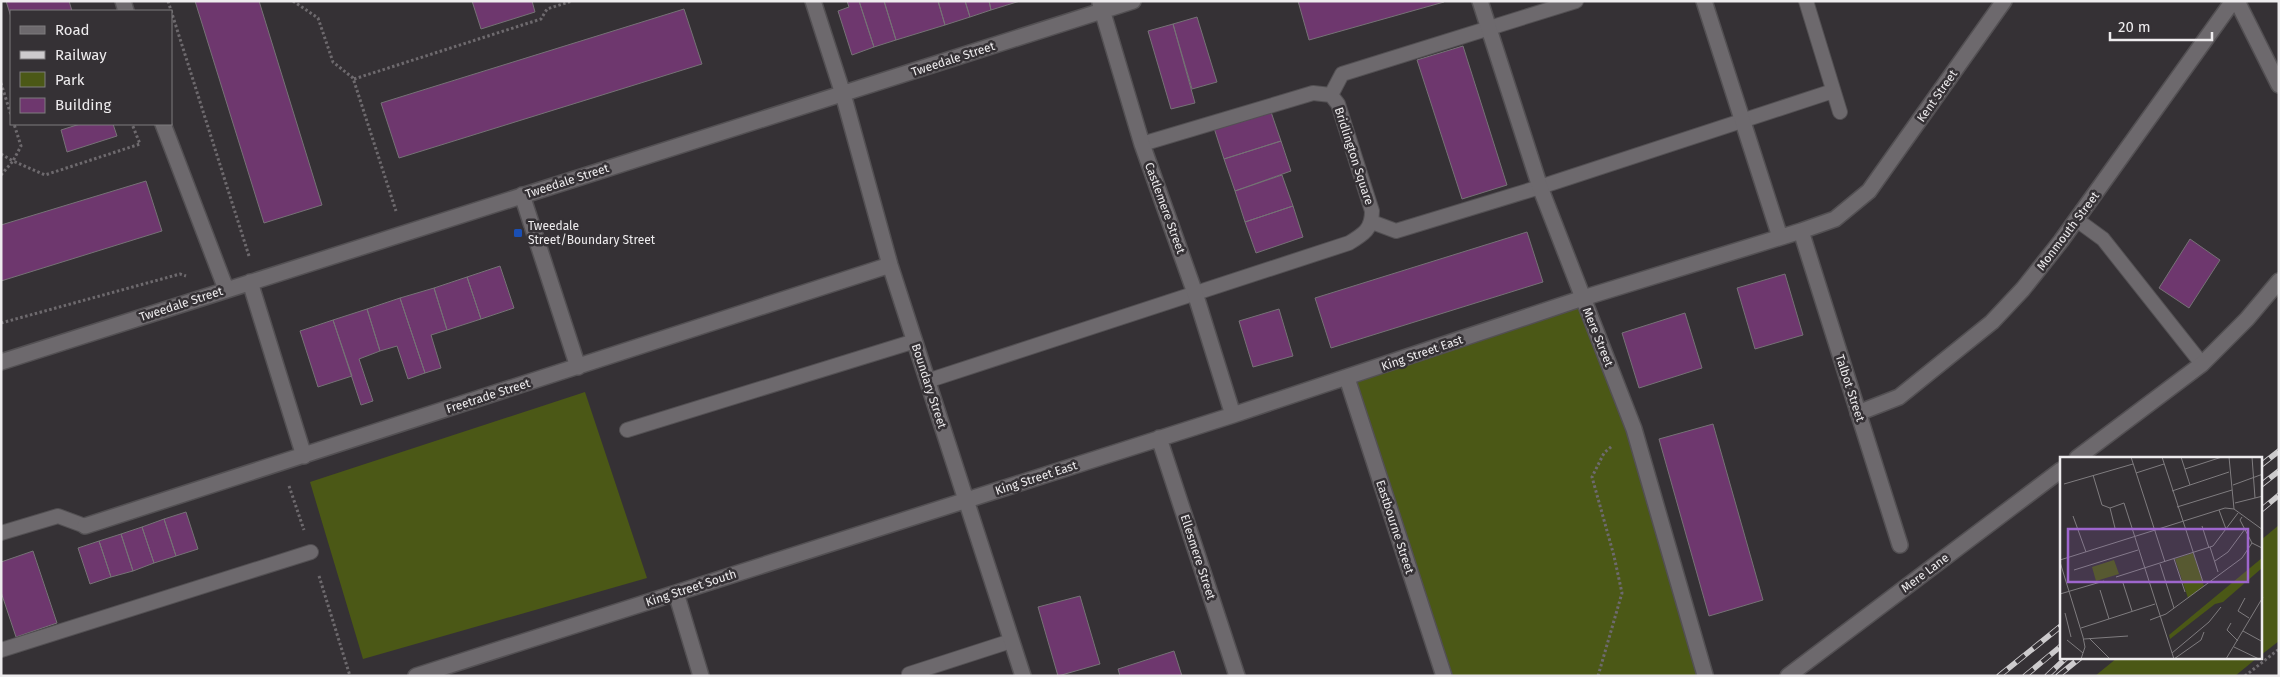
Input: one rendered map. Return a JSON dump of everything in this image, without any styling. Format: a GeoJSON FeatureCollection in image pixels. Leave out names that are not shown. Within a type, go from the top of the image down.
{"type":"FeatureCollection","features":[{"type":"Feature","properties":{"kind":"street","name":"Boundary Street"},"geometry":{"type":"LineString","coordinates":[[813,1],[843,94],[890,265],[1022,676]]}},
{"type":"Feature","properties":{"kind":"street","name":"Tweedale Street"},"geometry":{"type":"LineString","coordinates":[[1,362],[843,94],[1101,6],[1133,1]]}},
{"type":"Feature","properties":{"kind":"street","name":"Mere Street"},"geometry":{"type":"LineString","coordinates":[[1480,1],[1540,187],[1634,429],[1705,675]]}},
{"type":"Feature","properties":{"kind":"street"},"geometry":{"type":"LineString","coordinates":[[1704,1],[1780,238]]}},
{"type":"Feature","properties":{"kind":"street","name":"Monmouth Street"},"geometry":{"type":"LineString","coordinates":[[1858,413],[1899,398],[1992,322],[2023,289],[2077,220],[2233,1]]}},
{"type":"Feature","properties":{"kind":"street"},"geometry":{"type":"LineString","coordinates":[[2237,1],[2279,85]]}},
{"type":"Feature","properties":{"kind":"street","name":"Kent Street"},"geometry":{"type":"LineString","coordinates":[[1869,191],[1999,4]]}},
{"type":"Feature","properties":{"kind":"street","name":"Castlemere Street"},"geometry":{"type":"LineString","coordinates":[[1101,6],[1142,144],[1195,293],[1233,414]]}},
{"type":"Feature","properties":{"kind":"street"},"geometry":{"type":"LineString","coordinates":[[163,125],[226,289]]}},
{"type":"Feature","properties":{"kind":"street","name":"King Street East"},"geometry":{"type":"LineString","coordinates":[[966,500],[1347,378],[1583,298],[1801,231],[1835,219],[1869,191]]}},
{"type":"Feature","properties":{"kind":"street"},"geometry":{"type":"LineString","coordinates":[[522,195],[578,367]]}},
{"type":"Feature","properties":{"kind":"street","name":"Talbot Street"},"geometry":{"type":"LineString","coordinates":[[1801,231],[1900,546]]}},
{"type":"Feature","properties":{"kind":"street","name":"Freetrade Street"},"geometry":{"type":"LineString","coordinates":[[85,526],[890,265]]}},
{"type":"Feature","properties":{"kind":"street"},"geometry":{"type":"LineString","coordinates":[[253,281],[304,456]]}},
{"type":"Feature","properties":{"kind":"street"},"geometry":{"type":"LineString","coordinates":[[2078,457],[2202,364],[2247,319],[2279,281]]}},
{"type":"Feature","properties":{"kind":"street","name":"Eastbourne Street"},"geometry":{"type":"LineString","coordinates":[[1347,378],[1444,676]]}},
{"type":"Feature","properties":{"kind":"street","name":"Ellesmere Street"},"geometry":{"type":"LineString","coordinates":[[1159,438],[1237,676]]}},
{"type":"Feature","properties":{"kind":"street","name":"Mere Lane"},"geometry":{"type":"LineString","coordinates":[[1788,676],[2060,471]]}},
{"type":"Feature","properties":{"kind":"street","name":"King Street South"},"geometry":{"type":"LineString","coordinates":[[416,676],[966,500]]}},
{"type":"Feature","properties":{"kind":"street"},"geometry":{"type":"LineString","coordinates":[[676,593],[701,676]]}},
{"type":"Feature","properties":{"kind":"lane"},"geometry":{"type":"LineString","coordinates":[[1331,95],[1342,74],[1576,1]]}},
{"type":"Feature","properties":{"kind":"lane"},"geometry":{"type":"LineString","coordinates":[[1806,1],[1840,112]]}},
{"type":"Feature","properties":{"kind":"lane"},"geometry":{"type":"LineString","coordinates":[[1372,222],[1396,231],[1540,187],[1834,91]]}},
{"type":"Feature","properties":{"kind":"lane","name":"Bridlington Square"},"geometry":{"type":"LineString","coordinates":[[928,381],[1349,243],[1366,232],[1372,222],[1372,211],[1341,113],[1338,104],[1331,95],[1313,94],[1142,144]]}},
{"type":"Feature","properties":{"kind":"lane"},"geometry":{"type":"LineString","coordinates":[[2077,220],[2103,239],[2202,364]]}},
{"type":"Feature","properties":{"kind":"lane"},"geometry":{"type":"LineString","coordinates":[[627,430],[915,340]]}},
{"type":"Feature","properties":{"kind":"lane"},"geometry":{"type":"LineString","coordinates":[[1,533],[58,516],[85,526]]}},
{"type":"Feature","properties":{"kind":"lane"},"geometry":{"type":"LineString","coordinates":[[1,650],[311,552]]}},
{"type":"Feature","properties":{"kind":"lane"},"geometry":{"type":"LineString","coordinates":[[910,674],[1011,641]]}},
{"type":"Feature","properties":{"kind":"path"},"geometry":{"type":"LineString","coordinates":[[293,1],[318,18],[332,62],[354,79],[403,234]]}},
{"type":"Feature","properties":{"kind":"path"},"geometry":{"type":"LineString","coordinates":[[354,79],[542,19],[547,9],[572,1]]}},
{"type":"Feature","properties":{"kind":"path"},"geometry":{"type":"LineString","coordinates":[[172,14],[253,281]]}},
{"type":"Feature","properties":{"kind":"path"},"geometry":{"type":"LineString","coordinates":[[1,83],[10,111]]}},
{"type":"Feature","properties":{"kind":"path"},"geometry":{"type":"LineString","coordinates":[[1,175],[13,161],[21,146],[14,125]]}},
{"type":"Feature","properties":{"kind":"path"},"geometry":{"type":"LineString","coordinates":[[1,154],[45,175],[140,144],[132,125]]}},
{"type":"Feature","properties":{"kind":"path"},"geometry":{"type":"LineString","coordinates":[[1,323],[180,274],[226,289]]}},
{"type":"Feature","properties":{"kind":"path"},"geometry":{"type":"LineString","coordinates":[[1598,676],[1622,593],[1614,556],[1592,477],[1604,453],[1634,429]]}},
{"type":"Feature","properties":{"kind":"path"},"geometry":{"type":"LineString","coordinates":[[2245,676],[2279,649]]}},
{"type":"Feature","properties":{"kind":"green space"},"geometry":{"type":"Polygon","coordinates":[[[1578,306],[1630,441],[1703,676],[1453,676],[1355,382],[1578,306]]]}},
{"type":"Feature","properties":{"kind":"green space"},"geometry":{"type":"Polygon","coordinates":[[[585,392],[647,578],[363,659],[310,482],[585,392]]]}},
{"type":"Feature","properties":{"kind":"green space"},"geometry":{"type":"Polygon","coordinates":[[[2279,525],[2279,641],[2262,654],[2262,539],[2279,525]]]}},
{"type":"Feature","properties":{"kind":"green space"},"geometry":{"type":"Polygon","coordinates":[[[2115,660],[2255,660],[2235,676],[2095,676],[2115,660]]]}},
{"type":"Feature","properties":{"kind":"building"},"geometry":{"type":"Polygon","coordinates":[[[6,1],[69,1],[72,10],[10,10],[10,14],[6,1]]]}},
{"type":"Feature","properties":{"kind":"building"},"geometry":{"type":"Polygon","coordinates":[[[195,1],[259,1],[322,205],[264,223],[195,1]]]}},
{"type":"Feature","properties":{"kind":"building"},"geometry":{"type":"Polygon","coordinates":[[[472,1],[532,1],[535,12],[481,29],[472,1]]]}},
{"type":"Feature","properties":{"kind":"building"},"geometry":{"type":"Polygon","coordinates":[[[847,1],[859,1],[874,47],[852,55],[838,11],[849,7],[847,1]]]}},
{"type":"Feature","properties":{"kind":"building"},"geometry":{"type":"Polygon","coordinates":[[[859,1],[884,1],[896,40],[874,47],[859,1]]]}},
{"type":"Feature","properties":{"kind":"building"},"geometry":{"type":"Polygon","coordinates":[[[884,1],[938,1],[945,25],[896,40],[884,1]]]}},
{"type":"Feature","properties":{"kind":"building"},"geometry":{"type":"Polygon","coordinates":[[[938,1],[965,1],[970,17],[945,25],[938,1]]]}},
{"type":"Feature","properties":{"kind":"building"},"geometry":{"type":"Polygon","coordinates":[[[965,1],[989,1],[991,10],[970,17],[965,1]]]}},
{"type":"Feature","properties":{"kind":"building"},"geometry":{"type":"Polygon","coordinates":[[[989,1],[1020,1],[991,10],[989,1]]]}},
{"type":"Feature","properties":{"kind":"building"},"geometry":{"type":"Polygon","coordinates":[[[1298,1],[1444,1],[1444,2],[1309,40],[1298,1]]]}},
{"type":"Feature","properties":{"kind":"building"},"geometry":{"type":"Polygon","coordinates":[[[684,9],[702,64],[399,158],[381,103],[684,9]]]}},
{"type":"Feature","properties":{"kind":"building"},"geometry":{"type":"Polygon","coordinates":[[[1197,17],[1217,82],[1192,89],[1173,24],[1197,17]]]}},
{"type":"Feature","properties":{"kind":"building"},"geometry":{"type":"Polygon","coordinates":[[[1173,24],[1195,103],[1171,109],[1148,31],[1173,24]]]}},
{"type":"Feature","properties":{"kind":"building"},"geometry":{"type":"Polygon","coordinates":[[[1463,46],[1507,185],[1462,199],[1417,60],[1463,46]]]}},
{"type":"Feature","properties":{"kind":"building"},"geometry":{"type":"Polygon","coordinates":[[[1270,109],[1281,141],[1224,159],[1214,128],[1270,109]]]}},
{"type":"Feature","properties":{"kind":"building"},"geometry":{"type":"Polygon","coordinates":[[[77,125],[113,125],[117,136],[67,152],[61,130],[77,125]]]}},
{"type":"Feature","properties":{"kind":"building"},"geometry":{"type":"Polygon","coordinates":[[[1281,141],[1291,171],[1235,191],[1224,159],[1281,141]]]}},
{"type":"Feature","properties":{"kind":"building"},"geometry":{"type":"Polygon","coordinates":[[[1282,175],[1293,206],[1245,222],[1235,191],[1282,175]]]}},
{"type":"Feature","properties":{"kind":"building"},"geometry":{"type":"Polygon","coordinates":[[[146,181],[162,231],[1,281],[1,225],[146,181]]]}},
{"type":"Feature","properties":{"kind":"building"},"geometry":{"type":"Polygon","coordinates":[[[1293,206],[1303,237],[1256,253],[1245,222],[1293,206]]]}},
{"type":"Feature","properties":{"kind":"building"},"geometry":{"type":"Polygon","coordinates":[[[1527,232],[1543,282],[1331,348],[1315,298],[1527,232]]]}},
{"type":"Feature","properties":{"kind":"building"},"geometry":{"type":"Polygon","coordinates":[[[2190,239],[2220,260],[2189,308],[2159,288],[2190,239]]]}},
{"type":"Feature","properties":{"kind":"building"},"geometry":{"type":"Polygon","coordinates":[[[500,266],[514,308],[481,319],[467,277],[500,266]]]}},
{"type":"Feature","properties":{"kind":"building"},"geometry":{"type":"Polygon","coordinates":[[[1785,274],[1803,335],[1755,349],[1737,288],[1785,274]]]}},
{"type":"Feature","properties":{"kind":"building"},"geometry":{"type":"Polygon","coordinates":[[[467,277],[481,319],[447,330],[434,288],[467,277]]]}},
{"type":"Feature","properties":{"kind":"building"},"geometry":{"type":"Polygon","coordinates":[[[434,288],[447,330],[431,335],[441,368],[425,373],[400,298],[434,288]]]}},
{"type":"Feature","properties":{"kind":"building"},"geometry":{"type":"Polygon","coordinates":[[[400,298],[425,373],[408,379],[397,346],[380,351],[367,309],[400,298]]]}},
{"type":"Feature","properties":{"kind":"building"},"geometry":{"type":"Polygon","coordinates":[[[367,309],[380,351],[359,359],[373,401],[361,405],[333,320],[367,309]]]}},
{"type":"Feature","properties":{"kind":"building"},"geometry":{"type":"Polygon","coordinates":[[[1279,309],[1293,356],[1253,367],[1239,321],[1279,309]]]}},
{"type":"Feature","properties":{"kind":"building"},"geometry":{"type":"Polygon","coordinates":[[[1685,313],[1702,368],[1639,388],[1622,333],[1685,313]]]}},
{"type":"Feature","properties":{"kind":"building"},"geometry":{"type":"Polygon","coordinates":[[[333,320],[352,376],[318,387],[300,331],[333,320]]]}},
{"type":"Feature","properties":{"kind":"building"},"geometry":{"type":"Polygon","coordinates":[[[1713,424],[1763,600],[1709,616],[1659,439],[1713,424]]]}},
{"type":"Feature","properties":{"kind":"building"},"geometry":{"type":"Polygon","coordinates":[[[186,512],[198,549],[176,556],[164,519],[186,512]]]}},
{"type":"Feature","properties":{"kind":"building"},"geometry":{"type":"Polygon","coordinates":[[[164,519],[176,556],[154,563],[142,527],[164,519]]]}},
{"type":"Feature","properties":{"kind":"building"},"geometry":{"type":"Polygon","coordinates":[[[142,527],[154,563],[133,571],[121,534],[142,527]]]}},
{"type":"Feature","properties":{"kind":"building"},"geometry":{"type":"Polygon","coordinates":[[[121,534],[133,571],[111,577],[99,541],[121,534]]]}},
{"type":"Feature","properties":{"kind":"building"},"geometry":{"type":"Polygon","coordinates":[[[99,541],[111,577],[90,584],[78,548],[99,541]]]}},
{"type":"Feature","properties":{"kind":"building"},"geometry":{"type":"Polygon","coordinates":[[[33,551],[57,623],[16,637],[1,592],[1,562],[33,551]]]}},
{"type":"Feature","properties":{"kind":"building"},"geometry":{"type":"Polygon","coordinates":[[[1080,596],[1100,664],[1058,676],[1038,607],[1080,596]]]}},
{"type":"Feature","properties":{"kind":"building"},"geometry":{"type":"Polygon","coordinates":[[[1174,651],[1182,676],[1120,676],[1118,669],[1174,651]]]}},
{"type":"Feature","properties":{"kind":"railway"},"geometry":{"type":"LineString","coordinates":[[2262,464],[2279,451]]}},
{"type":"Feature","properties":{"kind":"railway"},"geometry":{"type":"LineString","coordinates":[[2262,484],[2279,471]]}},
{"type":"Feature","properties":{"kind":"railway"},"geometry":{"type":"LineString","coordinates":[[2262,509],[2279,495]]}},
{"type":"Feature","properties":{"kind":"railway"},"geometry":{"type":"LineString","coordinates":[[1999,676],[2060,627]]}},
{"type":"Feature","properties":{"kind":"railway"},"geometry":{"type":"LineString","coordinates":[[2025,676],[2060,647]]}},
{"type":"Feature","properties":{"kind":"railway"},"geometry":{"type":"LineString","coordinates":[[2047,676],[2064,660]]}},
{"type":"Feature","properties":{"kind":"railway"},"geometry":{"type":"LineString","coordinates":[[2058,676],[2078,660]]}},
{"type":"Feature","properties":{"kind":"place","name":"Tweedale Street/Boundary Street"},"geometry":{"type":"Point","coordinates":[518,233]}}]}
